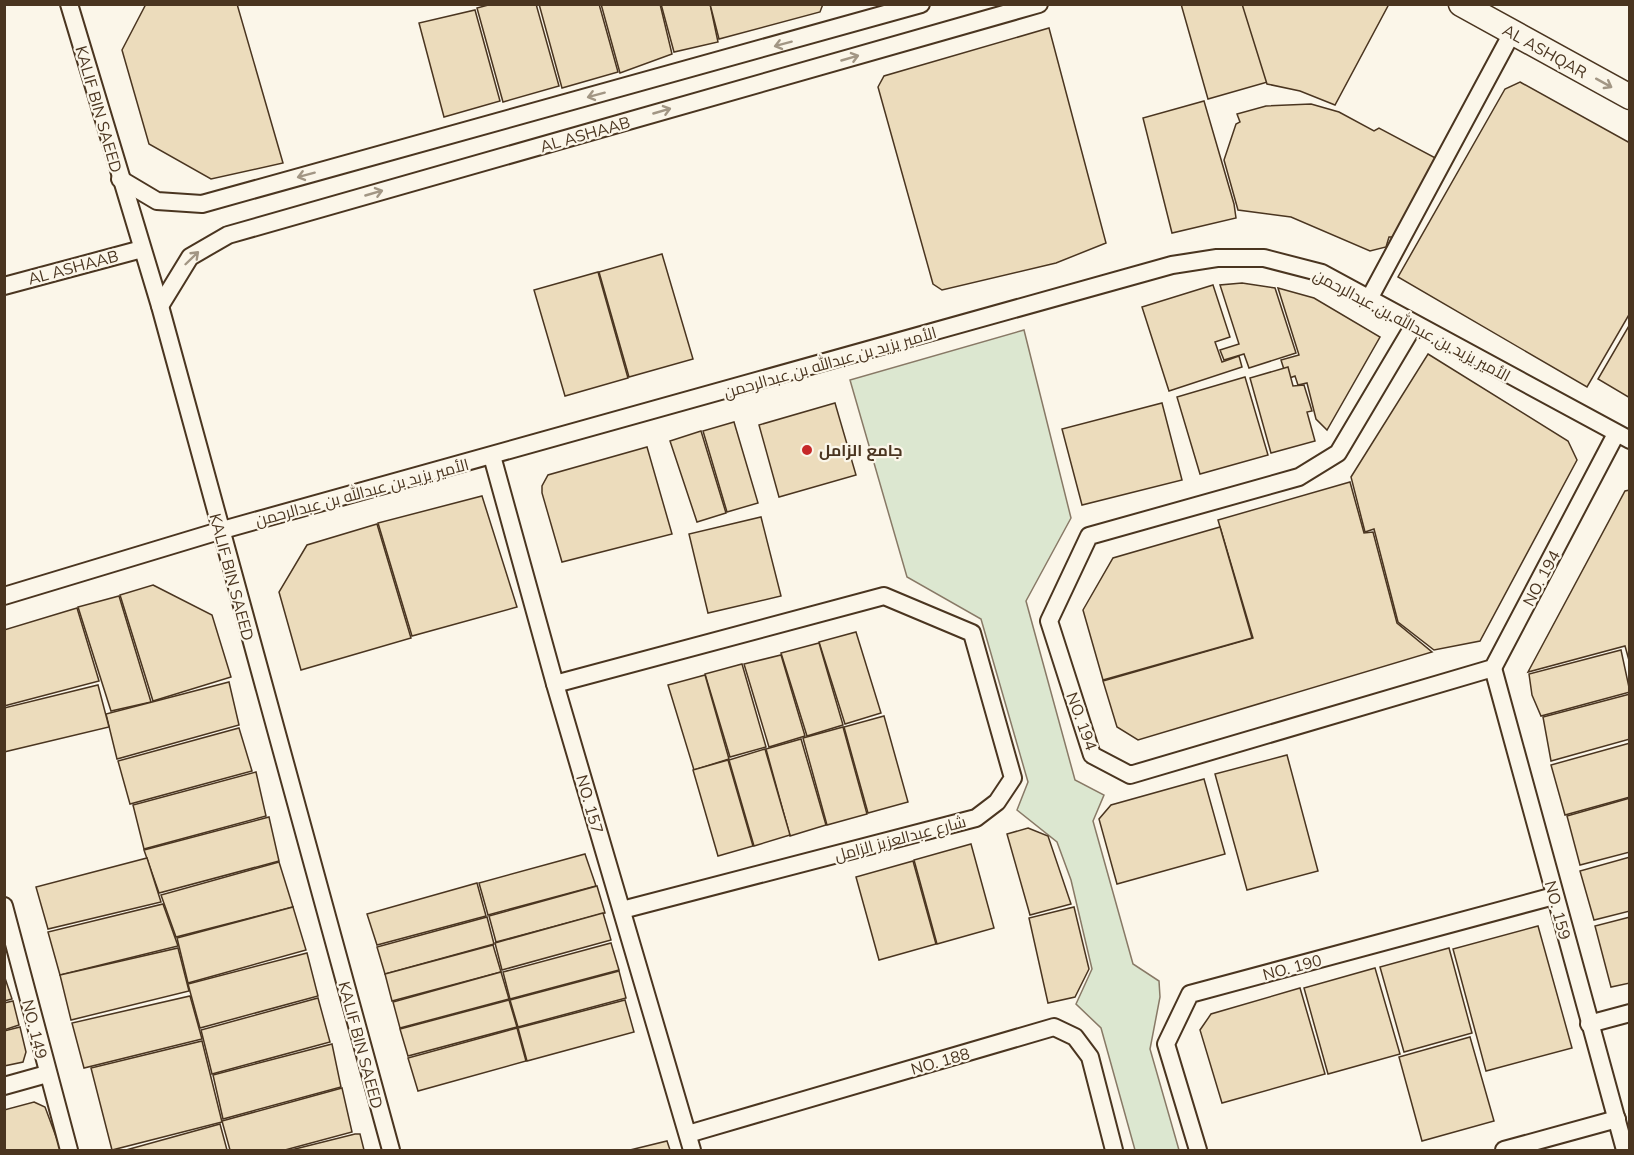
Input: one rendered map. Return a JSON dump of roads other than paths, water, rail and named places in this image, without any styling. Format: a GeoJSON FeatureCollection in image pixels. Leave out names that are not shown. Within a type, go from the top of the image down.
{"type":"FeatureCollection","features":[{"type":"Feature","properties":{"kind":"street","name":"KALIF BIN SAEED"},"geometry":{"type":"LineString","coordinates":[[69,4],[160,306],[219,531],[391,1150]]}},
{"type":"Feature","properties":{"kind":"street","name":"AL ASHAAB"},"geometry":{"type":"LineString","coordinates":[[120,179],[157,201],[202,204],[921,4]]}},
{"type":"Feature","properties":{"kind":"street","name":"AL ASHAAB"},"geometry":{"type":"LineString","coordinates":[[160,306],[190,256],[228,235],[1039,4]]}},
{"type":"Feature","properties":{"kind":"street","name":"AL ASHQAR"},"geometry":{"type":"LineString","coordinates":[[1461,4],[1629,97]]}},
{"type":"Feature","properties":{"kind":"street"},"geometry":{"type":"LineString","coordinates":[[1369,299],[1512,33]]}},
{"type":"Feature","properties":{"kind":"street","name":"AL ASHAAB"},"geometry":{"type":"LineString","coordinates":[[4,286],[142,249]]}},
{"type":"Feature","properties":{"kind":"street","name":"الأمير يزيد بن عبدالله بن عبدالرحمن"},"geometry":{"type":"LineString","coordinates":[[4,596],[219,531],[1172,265],[1217,258],[1264,258],[1322,273],[1623,437]]}},
{"type":"Feature","properties":{"kind":"street","name":"NO. 194"},"geometry":{"type":"LineString","coordinates":[[1414,325],[1338,453],[1299,477],[1089,536],[1049,621],[1092,755],[1130,775],[1493,668],[1623,437]]}},
{"type":"Feature","properties":{"kind":"street","name":"NO. 157"},"geometry":{"type":"LineString","coordinates":[[492,456],[555,684],[690,1142]]}},
{"type":"Feature","properties":{"kind":"street","name":"شارع عبدالعزيز الزامل"},"geometry":{"type":"LineString","coordinates":[[555,684],[884,596],[972,633],[1013,778],[997,802],[975,818],[622,910]]}},
{"type":"Feature","properties":{"kind":"street","name":"NO. 159"},"geometry":{"type":"LineString","coordinates":[[1493,668],[1625,1150]]}},
{"type":"Feature","properties":{"kind":"street","name":"NO. 190"},"geometry":{"type":"LineString","coordinates":[[1198,1150],[1166,1044],[1190,994],[1554,896]]}},
{"type":"Feature","properties":{"kind":"street","name":"NO. 149"},"geometry":{"type":"LineString","coordinates":[[4,906],[69,1150]]}},
{"type":"Feature","properties":{"kind":"street"},"geometry":{"type":"LineString","coordinates":[[1589,1024],[1629,1013]]}},
{"type":"Feature","properties":{"kind":"street","name":"NO. 188"},"geometry":{"type":"LineString","coordinates":[[690,1142],[1054,1027],[1075,1037],[1090,1057],[1114,1150]]}},
{"type":"Feature","properties":{"kind":"street"},"geometry":{"type":"LineString","coordinates":[[4,1086],[47,1074]]}},
{"type":"Feature","properties":{"kind":"street"},"geometry":{"type":"LineString","coordinates":[[1504,1150],[1617,1119]]}},
{"type":"Feature","properties":{"kind":"place","name":"جامع الزامل"},"geometry":{"type":"Point","coordinates":[807,450]}}]}
